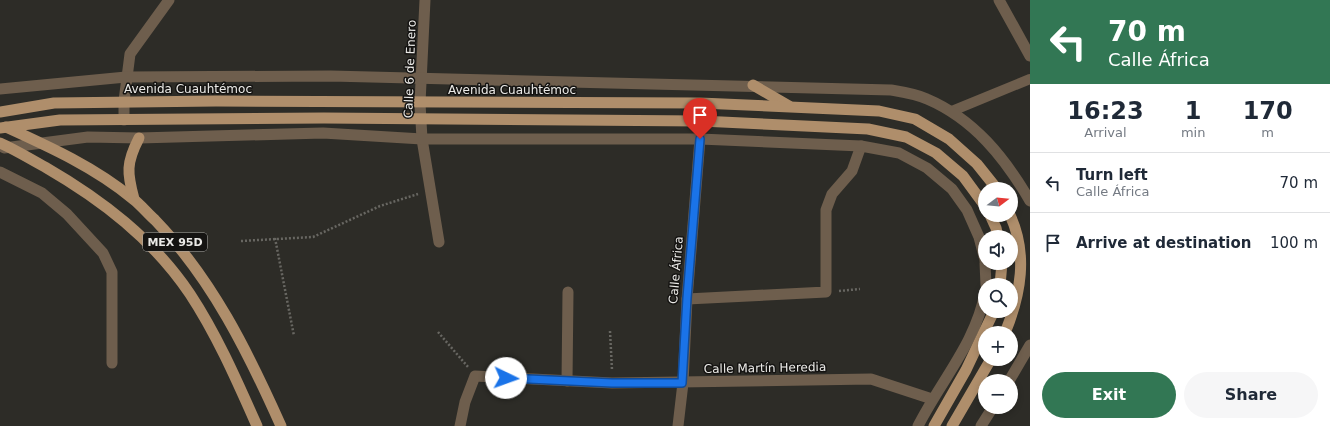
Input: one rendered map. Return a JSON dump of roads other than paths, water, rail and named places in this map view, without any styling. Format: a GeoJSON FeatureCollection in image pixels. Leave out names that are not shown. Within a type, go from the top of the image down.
{"type":"FeatureCollection","features":[{"type":"Feature","properties":{"kind":"main road"},"geometry":{"type":"LineString","coordinates":[[752,85],[791,107]]}},
{"type":"Feature","properties":{"kind":"main road","name":"Avenida Cuauhtémoc"},"geometry":{"type":"LineString","coordinates":[[0,112],[54,103],[124,102],[700,103],[879,110],[915,119],[949,139],[977,164],[991,182]]}},
{"type":"Feature","properties":{"kind":"main road"},"geometry":{"type":"LineString","coordinates":[[2,127],[60,120],[324,118],[701,120],[868,129],[906,137],[936,153],[963,176],[978,196]]}},
{"type":"Feature","properties":{"kind":"main road","name":"MEX 95D"},"geometry":{"type":"LineString","coordinates":[[2,127],[41,143],[92,170],[134,199],[173,240],[206,282],[256,370],[282,426]]}},
{"type":"Feature","properties":{"kind":"main road"},"geometry":{"type":"LineString","coordinates":[[134,199],[128,175],[132,153],[139,138]]}},
{"type":"Feature","properties":{"kind":"main road","name":"MEX 95D"},"geometry":{"type":"LineString","coordinates":[[3,146],[80,188],[121,218],[158,254],[189,293],[214,334],[257,426]]}},
{"type":"Feature","properties":{"kind":"main road"},"geometry":{"type":"LineString","coordinates":[[1008,326],[1015,309],[1019,290],[1022,259],[1012,222]]}},
{"type":"Feature","properties":{"kind":"main road"},"geometry":{"type":"LineString","coordinates":[[934,426],[966,370],[991,318]]}},
{"type":"Feature","properties":{"kind":"main road"},"geometry":{"type":"LineString","coordinates":[[952,426],[987,366]]}},
{"type":"Feature","properties":{"kind":"street"},"geometry":{"type":"LineString","coordinates":[[124,120],[126,77],[130,54],[169,0]]}},
{"type":"Feature","properties":{"kind":"street","name":"Calle 6 de Enero"},"geometry":{"type":"LineString","coordinates":[[425,0],[420,103],[422,139],[429,190],[439,242]]}},
{"type":"Feature","properties":{"kind":"street"},"geometry":{"type":"LineString","coordinates":[[999,0],[1030,56]]}},
{"type":"Feature","properties":{"kind":"street"},"geometry":{"type":"LineString","coordinates":[[0,89],[126,77],[331,76],[752,85],[891,90],[926,98],[952,111],[984,138],[1012,170],[1030,201]]}},
{"type":"Feature","properties":{"kind":"street"},"geometry":{"type":"LineString","coordinates":[[952,111],[1030,79]]}},
{"type":"Feature","properties":{"kind":"street"},"geometry":{"type":"LineString","coordinates":[[3,146],[88,138],[323,133],[422,139],[700,139],[861,146],[899,154],[927,168],[952,189],[967,210],[978,235]]}},
{"type":"Feature","properties":{"kind":"street","name":"Calle África"},"geometry":{"type":"LineString","coordinates":[[678,426],[700,139]]}},
{"type":"Feature","properties":{"kind":"street"},"geometry":{"type":"LineString","coordinates":[[687,298],[826,292],[826,210],[832,194],[852,172],[861,146]]}},
{"type":"Feature","properties":{"kind":"street"},"geometry":{"type":"LineString","coordinates":[[0,172],[42,192],[67,214],[103,253],[112,272],[112,363]]}},
{"type":"Feature","properties":{"kind":"street"},"geometry":{"type":"LineString","coordinates":[[567,381],[568,292]]}},
{"type":"Feature","properties":{"kind":"street"},"geometry":{"type":"LineString","coordinates":[[918,426],[932,399],[972,335],[979,318]]}},
{"type":"Feature","properties":{"kind":"street"},"geometry":{"type":"LineString","coordinates":[[1013,374],[1030,345]]}},
{"type":"Feature","properties":{"kind":"street","name":"Calle Martín Heredia"},"geometry":{"type":"LineString","coordinates":[[460,426],[465,402],[475,376],[612,383],[871,379],[932,399]]}},
{"type":"Feature","properties":{"kind":"street"},"geometry":{"type":"LineString","coordinates":[[981,426],[988,414]]}}]}
